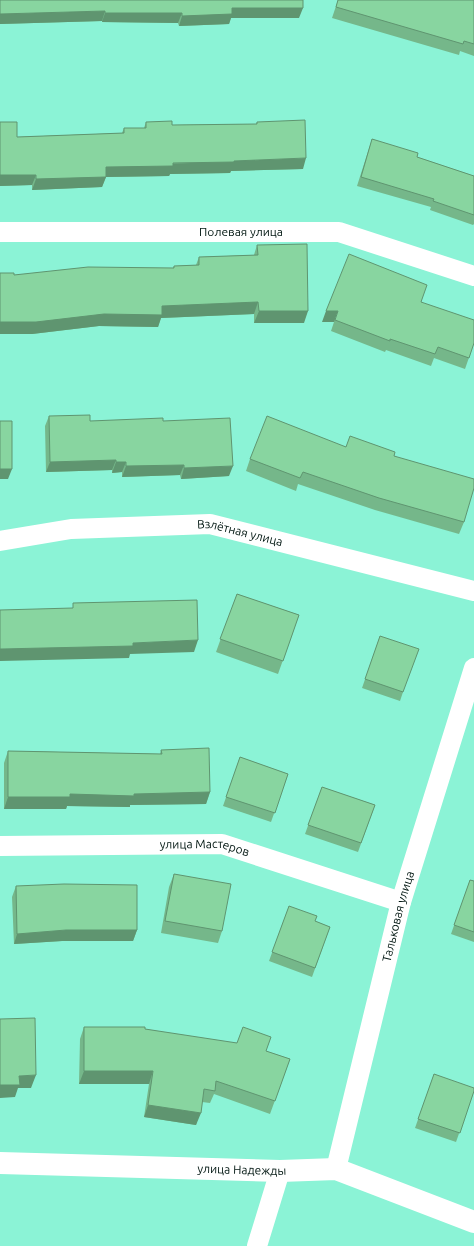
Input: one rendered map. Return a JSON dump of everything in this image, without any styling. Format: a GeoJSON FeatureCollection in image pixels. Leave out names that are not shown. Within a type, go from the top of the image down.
{"type":"FeatureCollection","features":[{"type":"Feature","properties":{"kind":"street","name":"Полевая улица"},"geometry":{"type":"LineString","coordinates":[[0,232],[339,232],[474,276]]}},
{"type":"Feature","properties":{"kind":"street","name":"Взлётная улица"},"geometry":{"type":"LineString","coordinates":[[0,541],[71,528],[210,524],[474,591]]}},
{"type":"Feature","properties":{"kind":"street","name":"Тальковая улица"},"geometry":{"type":"LineString","coordinates":[[336,1169],[401,902],[474,668]]}},
{"type":"Feature","properties":{"kind":"street","name":"улица Мастеров"},"geometry":{"type":"LineString","coordinates":[[0,846],[222,844],[401,902]]}},
{"type":"Feature","properties":{"kind":"street","name":"улица Надежды"},"geometry":{"type":"LineString","coordinates":[[0,1163],[280,1171],[336,1169],[474,1222]]}},
{"type":"Feature","properties":{"kind":"street"},"geometry":{"type":"LineString","coordinates":[[257,1246],[280,1171]]}},
{"type":"Feature","properties":{"kind":"building"},"geometry":{"type":"Polygon","coordinates":[[[0,0],[303,0],[303,8],[232,8],[232,14],[182,16],[182,13],[105,13],[105,11],[0,14],[0,0]]]}},
{"type":"Feature","properties":{"kind":"building"},"geometry":{"type":"Polygon","coordinates":[[[338,0],[474,0],[474,44],[464,41],[463,44],[336,7],[338,0]]]}},
{"type":"Feature","properties":{"kind":"building"},"geometry":{"type":"Polygon","coordinates":[[[305,120],[306,158],[234,162],[173,163],[173,166],[106,167],[106,177],[36,179],[36,175],[0,175],[0,122],[17,122],[17,137],[124,133],[124,128],[146,128],[146,122],[172,121],[172,125],[257,124],[257,122],[305,120]]]}},
{"type":"Feature","properties":{"kind":"building"},"geometry":{"type":"Polygon","coordinates":[[[372,139],[418,153],[417,157],[474,176],[474,215],[433,201],[434,199],[361,177],[372,139]]]}},
{"type":"Feature","properties":{"kind":"building"},"geometry":{"type":"Polygon","coordinates":[[[307,244],[308,311],[259,311],[258,302],[162,306],[162,315],[104,314],[36,322],[0,322],[0,273],[14,273],[14,275],[88,267],[174,268],[174,266],[199,265],[199,257],[258,255],[257,245],[307,244]]]}},
{"type":"Feature","properties":{"kind":"building"},"geometry":{"type":"Polygon","coordinates":[[[349,254],[427,285],[421,302],[474,320],[474,343],[469,358],[438,347],[435,354],[390,339],[390,341],[335,320],[338,311],[326,311],[349,254]]]}},
{"type":"Feature","properties":{"kind":"building"},"geometry":{"type":"Polygon","coordinates":[[[90,415],[90,421],[163,418],[163,421],[230,418],[233,466],[184,468],[184,465],[126,466],[126,462],[116,462],[116,460],[50,462],[49,416],[90,415]]]}},
{"type":"Feature","properties":{"kind":"building"},"geometry":{"type":"Polygon","coordinates":[[[267,416],[346,447],[350,436],[395,452],[394,456],[474,479],[474,488],[464,522],[379,498],[303,472],[300,478],[250,459],[267,416]]]}},
{"type":"Feature","properties":{"kind":"building"},"geometry":{"type":"Polygon","coordinates":[[[0,421],[12,421],[12,469],[0,469],[0,421]]]}},
{"type":"Feature","properties":{"kind":"building"},"geometry":{"type":"Polygon","coordinates":[[[237,594],[299,615],[283,661],[220,639],[237,594]]]}},
{"type":"Feature","properties":{"kind":"building"},"geometry":{"type":"Polygon","coordinates":[[[197,600],[198,640],[133,643],[133,646],[0,649],[0,610],[73,608],[73,603],[197,600]]]}},
{"type":"Feature","properties":{"kind":"building"},"geometry":{"type":"Polygon","coordinates":[[[380,636],[419,649],[403,692],[365,679],[380,636]]]}},
{"type":"Feature","properties":{"kind":"building"},"geometry":{"type":"Polygon","coordinates":[[[209,748],[210,792],[134,794],[134,796],[70,794],[70,797],[8,797],[8,751],[162,754],[161,750],[209,748]]]}},
{"type":"Feature","properties":{"kind":"building"},"geometry":{"type":"Polygon","coordinates":[[[240,757],[288,774],[275,813],[226,797],[240,757]]]}},
{"type":"Feature","properties":{"kind":"building"},"geometry":{"type":"Polygon","coordinates":[[[322,787],[375,805],[361,843],[308,825],[322,787]]]}},
{"type":"Feature","properties":{"kind":"building"},"geometry":{"type":"Polygon","coordinates":[[[174,874],[231,884],[222,931],[165,921],[174,874]]]}},
{"type":"Feature","properties":{"kind":"building"},"geometry":{"type":"Polygon","coordinates":[[[470,880],[474,881],[474,932],[454,925],[470,880]]]}},
{"type":"Feature","properties":{"kind":"building"},"geometry":{"type":"Polygon","coordinates":[[[64,884],[137,885],[137,930],[66,930],[17,934],[16,886],[64,884]]]}},
{"type":"Feature","properties":{"kind":"building"},"geometry":{"type":"Polygon","coordinates":[[[289,906],[317,916],[315,921],[330,927],[315,968],[272,952],[289,906]]]}},
{"type":"Feature","properties":{"kind":"building"},"geometry":{"type":"Polygon","coordinates":[[[35,1018],[36,1075],[19,1076],[20,1085],[0,1085],[0,1019],[35,1018]]]}},
{"type":"Feature","properties":{"kind":"building"},"geometry":{"type":"Polygon","coordinates":[[[84,1027],[145,1027],[145,1029],[237,1043],[243,1027],[271,1037],[266,1051],[290,1059],[275,1101],[216,1081],[215,1091],[204,1089],[201,1113],[148,1105],[153,1071],[84,1071],[84,1027]]]}},
{"type":"Feature","properties":{"kind":"building"},"geometry":{"type":"Polygon","coordinates":[[[434,1074],[474,1088],[460,1133],[418,1119],[434,1074]]]}}]}
